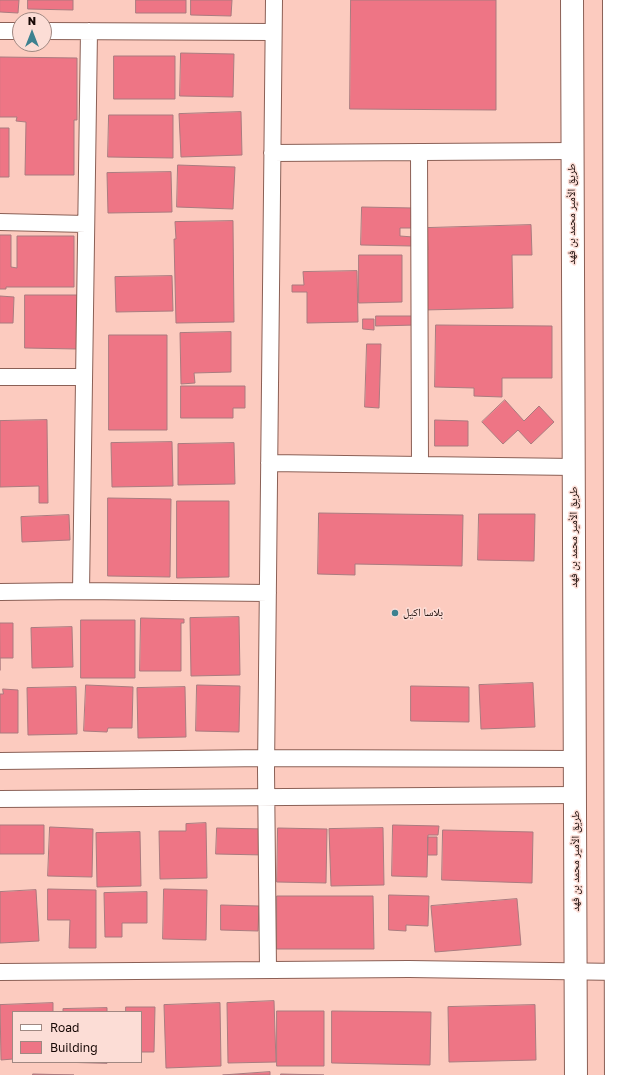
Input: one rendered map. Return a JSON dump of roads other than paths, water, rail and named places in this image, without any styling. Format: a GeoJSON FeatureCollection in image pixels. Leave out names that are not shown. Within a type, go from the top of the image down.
{"type":"FeatureCollection","features":[{"type":"Feature","properties":{"kind":"highway","name":"طريق الأمير محمد بن فهد"},"geometry":{"type":"LineString","coordinates":[[572,0],[576,1075]]}},
{"type":"Feature","properties":{"kind":"highway"},"geometry":{"type":"LineString","coordinates":[[614,0],[617,127],[618,972],[616,1075]]}},
{"type":"Feature","properties":{"kind":"street"},"geometry":{"type":"LineString","coordinates":[[268,970],[266,758],[274,0]]}},
{"type":"Feature","properties":{"kind":"street"},"geometry":{"type":"LineString","coordinates":[[0,31],[12,31]]}},
{"type":"Feature","properties":{"kind":"street"},"geometry":{"type":"LineString","coordinates":[[52,31],[273,32]]}},
{"type":"Feature","properties":{"kind":"street"},"geometry":{"type":"LineString","coordinates":[[81,591],[89,31]]}},
{"type":"Feature","properties":{"kind":"street"},"geometry":{"type":"LineString","coordinates":[[272,153],[572,151]]}},
{"type":"Feature","properties":{"kind":"street"},"geometry":{"type":"LineString","coordinates":[[419,152],[420,465]]}},
{"type":"Feature","properties":{"kind":"street"},"geometry":{"type":"LineString","coordinates":[[0,222],[86,224]]}},
{"type":"Feature","properties":{"kind":"street"},"geometry":{"type":"LineString","coordinates":[[0,377],[84,377]]}},
{"type":"Feature","properties":{"kind":"street"},"geometry":{"type":"LineString","coordinates":[[269,463],[574,467]]}},
{"type":"Feature","properties":{"kind":"street"},"geometry":{"type":"LineString","coordinates":[[0,592],[81,591],[268,593]]}},
{"type":"Feature","properties":{"kind":"street"},"geometry":{"type":"LineString","coordinates":[[0,761],[266,758],[575,759]]}},
{"type":"Feature","properties":{"kind":"street"},"geometry":{"type":"LineString","coordinates":[[0,798],[575,795]]}},
{"type":"Feature","properties":{"kind":"street"},"geometry":{"type":"LineString","coordinates":[[0,972],[409,969],[618,972]]}},
{"type":"Feature","properties":{"kind":"place","name":"بلاسا اكيل"},"geometry":{"type":"Point","coordinates":[395,613]}}]}
